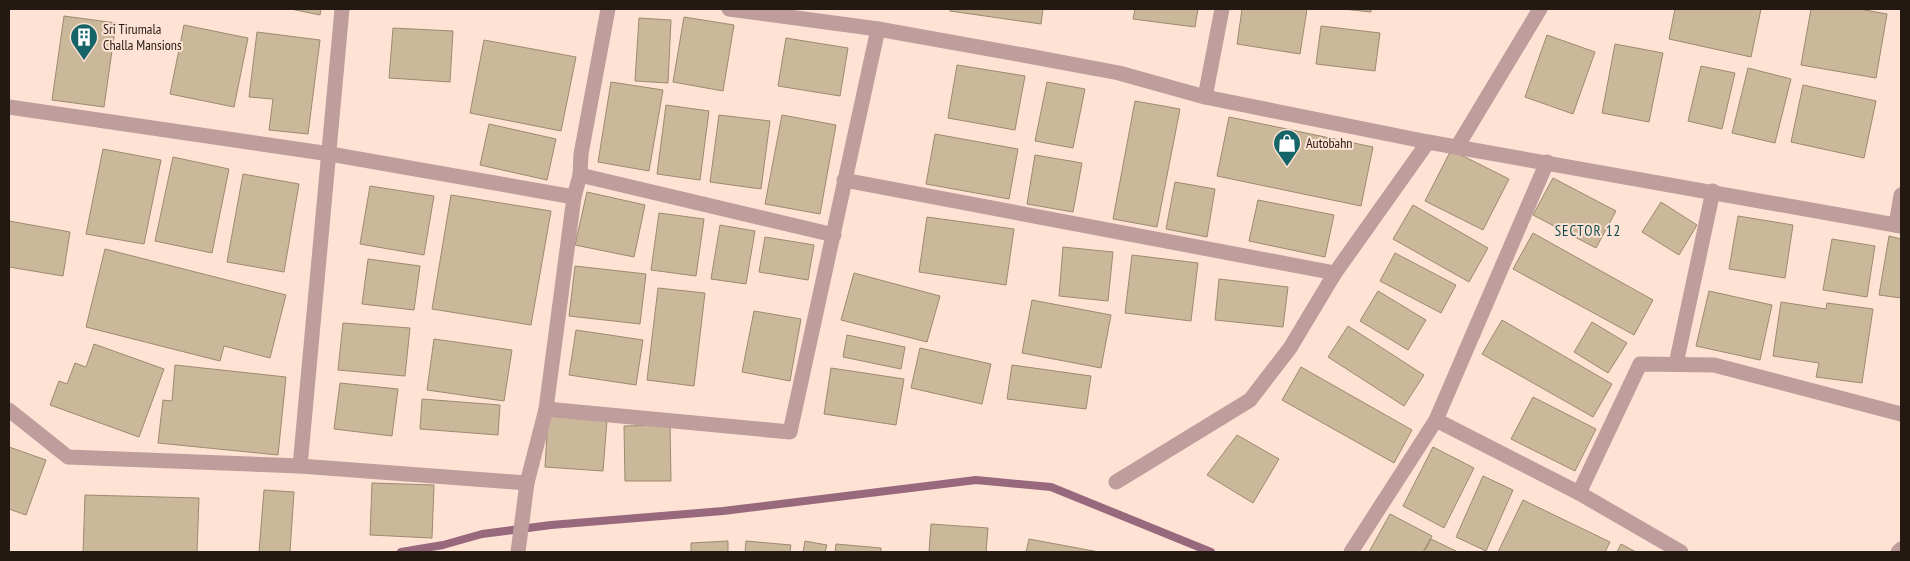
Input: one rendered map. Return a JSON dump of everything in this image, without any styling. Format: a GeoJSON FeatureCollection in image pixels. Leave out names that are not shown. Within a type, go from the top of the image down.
{"type":"FeatureCollection","features":[{"type":"Feature","properties":{"kind":"street"},"geometry":{"type":"LineString","coordinates":[[300,466],[342,9]]}},
{"type":"Feature","properties":{"kind":"street"},"geometry":{"type":"LineString","coordinates":[[518,552],[527,483],[546,409],[574,198],[580,175],[581,154],[608,9]]}},
{"type":"Feature","properties":{"kind":"street"},"geometry":{"type":"LineString","coordinates":[[729,9],[878,29],[1119,73],[1205,96],[1428,142],[1713,191],[1899,226],[1901,195]]}},
{"type":"Feature","properties":{"kind":"street"},"geometry":{"type":"LineString","coordinates":[[1205,96],[1222,9]]}},
{"type":"Feature","properties":{"kind":"street"},"geometry":{"type":"LineString","coordinates":[[1457,147],[1540,9]]}},
{"type":"Feature","properties":{"kind":"street"},"geometry":{"type":"LineString","coordinates":[[546,409],[790,432],[878,29]]}},
{"type":"Feature","properties":{"kind":"street"},"geometry":{"type":"LineString","coordinates":[[9,107],[330,154],[574,198]]}},
{"type":"Feature","properties":{"kind":"street"},"geometry":{"type":"LineString","coordinates":[[1116,482],[1250,400],[1290,348],[1335,273],[1428,142]]}},
{"type":"Feature","properties":{"kind":"street"},"geometry":{"type":"LineString","coordinates":[[1351,552],[1436,420],[1547,162]]}},
{"type":"Feature","properties":{"kind":"street"},"geometry":{"type":"LineString","coordinates":[[580,175],[834,235]]}},
{"type":"Feature","properties":{"kind":"street"},"geometry":{"type":"LineString","coordinates":[[844,180],[1335,273]]}},
{"type":"Feature","properties":{"kind":"street"},"geometry":{"type":"LineString","coordinates":[[1676,364],[1713,191]]}},
{"type":"Feature","properties":{"kind":"street"},"geometry":{"type":"LineString","coordinates":[[1579,493],[1640,364],[1714,365],[1901,414]]}},
{"type":"Feature","properties":{"kind":"street"},"geometry":{"type":"LineString","coordinates":[[9,410],[68,457],[300,466],[527,483]]}},
{"type":"Feature","properties":{"kind":"street"},"geometry":{"type":"LineString","coordinates":[[1436,420],[1579,493],[1681,552]]}},
{"type":"Feature","properties":{"kind":"street"},"geometry":{"type":"LineString","coordinates":[[1898,552],[1901,549]]}},
{"type":"Feature","properties":{"kind":"building"},"geometry":{"type":"Polygon","coordinates":[[[291,9],[321,9],[320,15],[291,9]]]}},
{"type":"Feature","properties":{"kind":"building"},"geometry":{"type":"Polygon","coordinates":[[[950,9],[1043,9],[1041,24],[950,11],[950,9]]]}},
{"type":"Feature","properties":{"kind":"building"},"geometry":{"type":"Polygon","coordinates":[[[1135,9],[1198,9],[1195,27],[1133,19],[1135,9]]]}},
{"type":"Feature","properties":{"kind":"building"},"geometry":{"type":"Polygon","coordinates":[[[1242,9],[1307,9],[1300,54],[1237,44],[1242,9]]]}},
{"type":"Feature","properties":{"kind":"building"},"geometry":{"type":"Polygon","coordinates":[[[1343,9],[1371,9],[1371,12],[1343,9]]]}},
{"type":"Feature","properties":{"kind":"building"},"geometry":{"type":"Polygon","coordinates":[[[1675,9],[1761,9],[1751,57],[1669,39],[1675,9]]]}},
{"type":"Feature","properties":{"kind":"building"},"geometry":{"type":"Polygon","coordinates":[[[1811,9],[1859,9],[1887,14],[1876,78],[1801,65],[1811,9]]]}},
{"type":"Feature","properties":{"kind":"building","name":"Sri Tirumala Challa Mansions"},"geometry":{"type":"Polygon","coordinates":[[[64,16],[116,23],[104,107],[52,100],[64,16]]]}},
{"type":"Feature","properties":{"kind":"building"},"geometry":{"type":"Polygon","coordinates":[[[684,17],[734,25],[723,91],[673,82],[684,17]]]}},
{"type":"Feature","properties":{"kind":"building"},"geometry":{"type":"Polygon","coordinates":[[[639,18],[671,20],[668,83],[635,81],[639,18]]]}},
{"type":"Feature","properties":{"kind":"building"},"geometry":{"type":"Polygon","coordinates":[[[184,25],[248,38],[234,107],[170,94],[184,25]]]}},
{"type":"Feature","properties":{"kind":"building"},"geometry":{"type":"Polygon","coordinates":[[[1321,26],[1380,33],[1375,71],[1316,64],[1321,26]]]}},
{"type":"Feature","properties":{"kind":"building"},"geometry":{"type":"Polygon","coordinates":[[[393,28],[453,31],[450,82],[389,78],[393,28]]]}},
{"type":"Feature","properties":{"kind":"building"},"geometry":{"type":"Polygon","coordinates":[[[257,32],[320,40],[308,134],[269,130],[273,99],[249,97],[257,32]]]}},
{"type":"Feature","properties":{"kind":"building"},"geometry":{"type":"Polygon","coordinates":[[[1547,35],[1595,52],[1573,114],[1525,97],[1547,35]]]}},
{"type":"Feature","properties":{"kind":"building"},"geometry":{"type":"Polygon","coordinates":[[[786,38],[848,48],[840,96],[778,86],[786,38]]]}},
{"type":"Feature","properties":{"kind":"building"},"geometry":{"type":"Polygon","coordinates":[[[484,40],[576,57],[561,131],[470,113],[484,40]]]}},
{"type":"Feature","properties":{"kind":"building"},"geometry":{"type":"Polygon","coordinates":[[[1615,44],[1663,53],[1649,122],[1602,113],[1615,44]]]}},
{"type":"Feature","properties":{"kind":"building"},"geometry":{"type":"Polygon","coordinates":[[[957,65],[1025,76],[1015,130],[948,118],[957,65]]]}},
{"type":"Feature","properties":{"kind":"building"},"geometry":{"type":"Polygon","coordinates":[[[1701,66],[1735,73],[1722,129],[1688,121],[1701,66]]]}},
{"type":"Feature","properties":{"kind":"building"},"geometry":{"type":"Polygon","coordinates":[[[1748,68],[1791,79],[1775,143],[1732,133],[1748,68]]]}},
{"type":"Feature","properties":{"kind":"building"},"geometry":{"type":"Polygon","coordinates":[[[611,82],[663,90],[649,171],[598,162],[611,82]]]}},
{"type":"Feature","properties":{"kind":"building"},"geometry":{"type":"Polygon","coordinates":[[[1047,82],[1085,89],[1073,148],[1035,141],[1047,82]]]}},
{"type":"Feature","properties":{"kind":"building"},"geometry":{"type":"Polygon","coordinates":[[[1803,85],[1876,101],[1864,158],[1791,142],[1803,85]]]}},
{"type":"Feature","properties":{"kind":"building"},"geometry":{"type":"Polygon","coordinates":[[[1135,101],[1180,109],[1157,227],[1113,219],[1135,101]]]}},
{"type":"Feature","properties":{"kind":"building"},"geometry":{"type":"Polygon","coordinates":[[[666,105],[709,111],[700,180],[657,174],[666,105]]]}},
{"type":"Feature","properties":{"kind":"building"},"geometry":{"type":"Polygon","coordinates":[[[719,115],[770,121],[761,189],[710,182],[719,115]]]}},
{"type":"Feature","properties":{"kind":"building"},"geometry":{"type":"Polygon","coordinates":[[[782,115],[836,125],[820,214],[765,204],[782,115]]]}},
{"type":"Feature","properties":{"kind":"building"},"geometry":{"type":"Polygon","coordinates":[[[1229,117],[1373,147],[1361,206],[1217,176],[1229,117]]]}},
{"type":"Feature","properties":{"kind":"building"},"geometry":{"type":"Polygon","coordinates":[[[489,124],[556,139],[547,180],[480,165],[489,124]]]}},
{"type":"Feature","properties":{"kind":"building"},"geometry":{"type":"Polygon","coordinates":[[[935,134],[1018,149],[1009,199],[926,184],[935,134]]]}},
{"type":"Feature","properties":{"kind":"building"},"geometry":{"type":"Polygon","coordinates":[[[103,149],[161,160],[144,244],[86,234],[103,149]]]}},
{"type":"Feature","properties":{"kind":"building"},"geometry":{"type":"Polygon","coordinates":[[[1451,150],[1509,179],[1483,230],[1425,201],[1451,150]]]}},
{"type":"Feature","properties":{"kind":"building"},"geometry":{"type":"Polygon","coordinates":[[[1035,155],[1082,163],[1073,212],[1027,204],[1035,155]]]}},
{"type":"Feature","properties":{"kind":"building"},"geometry":{"type":"Polygon","coordinates":[[[173,157],[229,169],[212,253],[155,241],[173,157]]]}},
{"type":"Feature","properties":{"kind":"building"},"geometry":{"type":"Polygon","coordinates":[[[243,174],[299,184],[284,272],[227,262],[243,174]]]}},
{"type":"Feature","properties":{"kind":"building"},"geometry":{"type":"Polygon","coordinates":[[[1553,178],[1616,211],[1596,248],[1533,215],[1553,178]]]}},
{"type":"Feature","properties":{"kind":"building"},"geometry":{"type":"Polygon","coordinates":[[[1175,182],[1215,189],[1207,237],[1166,229],[1175,182]]]}},
{"type":"Feature","properties":{"kind":"building"},"geometry":{"type":"Polygon","coordinates":[[[370,186],[434,196],[424,255],[360,244],[370,186]]]}},
{"type":"Feature","properties":{"kind":"building"},"geometry":{"type":"Polygon","coordinates":[[[587,192],[645,205],[634,257],[575,245],[587,192]]]}},
{"type":"Feature","properties":{"kind":"building"},"geometry":{"type":"Polygon","coordinates":[[[451,195],[551,211],[531,325],[432,309],[451,195]]]}},
{"type":"Feature","properties":{"kind":"building"},"geometry":{"type":"Polygon","coordinates":[[[1258,200],[1334,215],[1325,257],[1249,241],[1258,200]]]}},
{"type":"Feature","properties":{"kind":"building"},"geometry":{"type":"Polygon","coordinates":[[[1661,202],[1697,225],[1679,255],[1642,232],[1661,202]]]}},
{"type":"Feature","properties":{"kind":"building"},"geometry":{"type":"Polygon","coordinates":[[[1413,205],[1488,248],[1469,282],[1393,239],[1413,205]]]}},
{"type":"Feature","properties":{"kind":"building"},"geometry":{"type":"Polygon","coordinates":[[[659,213],[704,219],[696,276],[651,270],[659,213]]]}},
{"type":"Feature","properties":{"kind":"building"},"geometry":{"type":"Polygon","coordinates":[[[1738,216],[1793,225],[1785,278],[1729,269],[1738,216]]]}},
{"type":"Feature","properties":{"kind":"building"},"geometry":{"type":"Polygon","coordinates":[[[927,217],[1014,229],[1006,285],[919,272],[927,217]]]}},
{"type":"Feature","properties":{"kind":"building"},"geometry":{"type":"Polygon","coordinates":[[[9,221],[70,232],[63,276],[9,267],[9,221]]]}},
{"type":"Feature","properties":{"kind":"building"},"geometry":{"type":"Polygon","coordinates":[[[720,225],[755,231],[746,284],[711,279],[720,225]]]}},
{"type":"Feature","properties":{"kind":"building"},"geometry":{"type":"Polygon","coordinates":[[[1533,233],[1653,300],[1634,335],[1513,269],[1533,233]]]}},
{"type":"Feature","properties":{"kind":"building"},"geometry":{"type":"Polygon","coordinates":[[[1889,236],[1901,239],[1901,298],[1879,295],[1889,236]]]}},
{"type":"Feature","properties":{"kind":"building"},"geometry":{"type":"Polygon","coordinates":[[[765,237],[814,245],[808,280],[759,272],[765,237]]]}},
{"type":"Feature","properties":{"kind":"building"},"geometry":{"type":"Polygon","coordinates":[[[1832,239],[1875,246],[1867,297],[1823,290],[1832,239]]]}},
{"type":"Feature","properties":{"kind":"building"},"geometry":{"type":"Polygon","coordinates":[[[1063,247],[1113,252],[1108,301],[1059,296],[1063,247]]]}},
{"type":"Feature","properties":{"kind":"building"},"geometry":{"type":"Polygon","coordinates":[[[105,249],[286,295],[270,358],[224,346],[220,361],[86,327],[105,249]]]}},
{"type":"Feature","properties":{"kind":"building"},"geometry":{"type":"Polygon","coordinates":[[[1395,253],[1456,285],[1441,313],[1380,281],[1395,253]]]}},
{"type":"Feature","properties":{"kind":"building"},"geometry":{"type":"Polygon","coordinates":[[[1132,255],[1198,263],[1191,321],[1125,313],[1132,255]]]}},
{"type":"Feature","properties":{"kind":"building"},"geometry":{"type":"Polygon","coordinates":[[[368,259],[420,266],[414,310],[362,304],[368,259]]]}},
{"type":"Feature","properties":{"kind":"building"},"geometry":{"type":"Polygon","coordinates":[[[575,266],[646,274],[640,324],[569,316],[575,266]]]}},
{"type":"Feature","properties":{"kind":"building"},"geometry":{"type":"Polygon","coordinates":[[[854,273],[940,296],[927,342],[841,320],[854,273]]]}},
{"type":"Feature","properties":{"kind":"building"},"geometry":{"type":"Polygon","coordinates":[[[1219,279],[1288,287],[1283,327],[1215,320],[1219,279]]]}},
{"type":"Feature","properties":{"kind":"building"},"geometry":{"type":"Polygon","coordinates":[[[658,288],[705,293],[694,386],[647,380],[658,288]]]}},
{"type":"Feature","properties":{"kind":"building"},"geometry":{"type":"Polygon","coordinates":[[[1378,291],[1426,320],[1408,350],[1360,321],[1378,291]]]}},
{"type":"Feature","properties":{"kind":"building"},"geometry":{"type":"Polygon","coordinates":[[[1709,291],[1772,305],[1760,360],[1696,346],[1709,291]]]}},
{"type":"Feature","properties":{"kind":"building"},"geometry":{"type":"Polygon","coordinates":[[[1032,300],[1111,315],[1101,368],[1022,353],[1032,300]]]}},
{"type":"Feature","properties":{"kind":"building"},"geometry":{"type":"Polygon","coordinates":[[[1781,302],[1826,309],[1827,303],[1873,309],[1862,383],[1816,377],[1819,363],[1773,356],[1781,302]]]}},
{"type":"Feature","properties":{"kind":"building"},"geometry":{"type":"Polygon","coordinates":[[[754,311],[801,319],[790,381],[742,372],[754,311]]]}},
{"type":"Feature","properties":{"kind":"building"},"geometry":{"type":"Polygon","coordinates":[[[1502,320],[1612,384],[1593,417],[1482,354],[1502,320]]]}},
{"type":"Feature","properties":{"kind":"building"},"geometry":{"type":"Polygon","coordinates":[[[1592,322],[1627,343],[1608,373],[1574,352],[1592,322]]]}},
{"type":"Feature","properties":{"kind":"building"},"geometry":{"type":"Polygon","coordinates":[[[343,323],[410,328],[405,376],[338,370],[343,323]]]}},
{"type":"Feature","properties":{"kind":"building"},"geometry":{"type":"Polygon","coordinates":[[[1348,326],[1424,375],[1404,406],[1328,357],[1348,326]]]}},
{"type":"Feature","properties":{"kind":"building"},"geometry":{"type":"Polygon","coordinates":[[[576,330],[643,340],[636,385],[569,375],[576,330]]]}},
{"type":"Feature","properties":{"kind":"building"},"geometry":{"type":"Polygon","coordinates":[[[847,335],[905,347],[901,369],[843,357],[847,335]]]}},
{"type":"Feature","properties":{"kind":"building"},"geometry":{"type":"Polygon","coordinates":[[[434,339],[512,350],[504,401],[427,390],[434,339]]]}},
{"type":"Feature","properties":{"kind":"building"},"geometry":{"type":"Polygon","coordinates":[[[94,344],[164,369],[139,437],[50,405],[59,381],[67,384],[75,363],[86,367],[94,344]]]}},
{"type":"Feature","properties":{"kind":"building"},"geometry":{"type":"Polygon","coordinates":[[[920,348],[991,364],[982,404],[911,388],[920,348]]]}},
{"type":"Feature","properties":{"kind":"building"},"geometry":{"type":"Polygon","coordinates":[[[175,365],[286,377],[278,455],[158,443],[163,400],[172,401],[175,365]]]}},
{"type":"Feature","properties":{"kind":"building"},"geometry":{"type":"Polygon","coordinates":[[[1012,365],[1091,376],[1086,409],[1007,399],[1012,365]]]}},
{"type":"Feature","properties":{"kind":"building"},"geometry":{"type":"Polygon","coordinates":[[[1301,367],[1412,430],[1394,463],[1282,400],[1301,367]]]}},
{"type":"Feature","properties":{"kind":"building"},"geometry":{"type":"Polygon","coordinates":[[[831,368],[904,379],[896,425],[824,414],[831,368]]]}},
{"type":"Feature","properties":{"kind":"building"},"geometry":{"type":"Polygon","coordinates":[[[340,383],[398,389],[392,436],[334,429],[340,383]]]}},
{"type":"Feature","properties":{"kind":"building"},"geometry":{"type":"Polygon","coordinates":[[[1533,397],[1596,429],[1575,471],[1511,439],[1533,397]]]}},
{"type":"Feature","properties":{"kind":"building"},"geometry":{"type":"Polygon","coordinates":[[[422,399],[500,405],[498,435],[420,429],[422,399]]]}},
{"type":"Feature","properties":{"kind":"building"},"geometry":{"type":"Polygon","coordinates":[[[548,416],[607,420],[603,471],[545,467],[548,416]]]}},
{"type":"Feature","properties":{"kind":"building"},"geometry":{"type":"Polygon","coordinates":[[[670,425],[671,481],[625,481],[624,426],[670,425]]]}},
{"type":"Feature","properties":{"kind":"building"},"geometry":{"type":"Polygon","coordinates":[[[1237,435],[1279,459],[1253,503],[1207,475],[1237,435]]]}},
{"type":"Feature","properties":{"kind":"building"},"geometry":{"type":"Polygon","coordinates":[[[9,447],[46,460],[26,515],[9,509],[9,447]]]}},
{"type":"Feature","properties":{"kind":"building"},"geometry":{"type":"Polygon","coordinates":[[[1433,447],[1474,468],[1444,528],[1403,506],[1433,447]]]}},
{"type":"Feature","properties":{"kind":"building"},"geometry":{"type":"Polygon","coordinates":[[[1483,476],[1513,490],[1486,551],[1456,537],[1483,476]]]}},
{"type":"Feature","properties":{"kind":"building"},"geometry":{"type":"Polygon","coordinates":[[[372,483],[434,485],[432,538],[370,535],[372,483]]]}},
{"type":"Feature","properties":{"kind":"building"},"geometry":{"type":"Polygon","coordinates":[[[264,490],[294,492],[290,552],[259,552],[264,490]]]}},
{"type":"Feature","properties":{"kind":"building"},"geometry":{"type":"Polygon","coordinates":[[[85,495],[199,498],[197,552],[83,552],[85,495]]]}},
{"type":"Feature","properties":{"kind":"building"},"geometry":{"type":"Polygon","coordinates":[[[1523,500],[1610,542],[1605,552],[1498,552],[1523,500]]]}},
{"type":"Feature","properties":{"kind":"building"},"geometry":{"type":"Polygon","coordinates":[[[1390,514],[1432,536],[1423,552],[1369,552],[1390,514]]]}},
{"type":"Feature","properties":{"kind":"building"},"geometry":{"type":"Polygon","coordinates":[[[931,524],[988,528],[986,552],[929,552],[931,524]]]}},
{"type":"Feature","properties":{"kind":"building"},"geometry":{"type":"Polygon","coordinates":[[[1029,539],[1099,552],[1026,552],[1029,539]]]}},
{"type":"Feature","properties":{"kind":"building"},"geometry":{"type":"Polygon","coordinates":[[[1431,539],[1458,552],[1424,552],[1431,539]]]}},
{"type":"Feature","properties":{"kind":"building"},"geometry":{"type":"Polygon","coordinates":[[[728,541],[728,552],[691,552],[691,543],[728,541]]]}},
{"type":"Feature","properties":{"kind":"building"},"geometry":{"type":"Polygon","coordinates":[[[746,541],[791,545],[790,552],[745,552],[746,541]]]}},
{"type":"Feature","properties":{"kind":"building"},"geometry":{"type":"Polygon","coordinates":[[[805,541],[827,545],[825,552],[803,552],[805,541]]]}},
{"type":"Feature","properties":{"kind":"building"},"geometry":{"type":"Polygon","coordinates":[[[836,544],[881,548],[881,552],[835,552],[836,544]]]}},
{"type":"Feature","properties":{"kind":"building"},"geometry":{"type":"Polygon","coordinates":[[[1621,544],[1636,552],[1617,552],[1621,544]]]}},
{"type":"Feature","properties":{"kind":"waterway"},"geometry":{"type":"LineString","coordinates":[[401,552],[443,545],[482,534],[551,525],[723,511],[976,480],[1051,487],[1211,552]]}},
{"type":"Feature","properties":{"kind":"place","name":"Sri Tirumala Challa Mansions"},"geometry":{"type":"Point","coordinates":[84,61]}},
{"type":"Feature","properties":{"kind":"place","name":"Autobahn"},"geometry":{"type":"Point","coordinates":[1287,167]}},
{"type":"Feature","properties":{"kind":"district","name":"SECTOR 12"},"geometry":{"type":"Point","coordinates":[1588,231]}}]}
